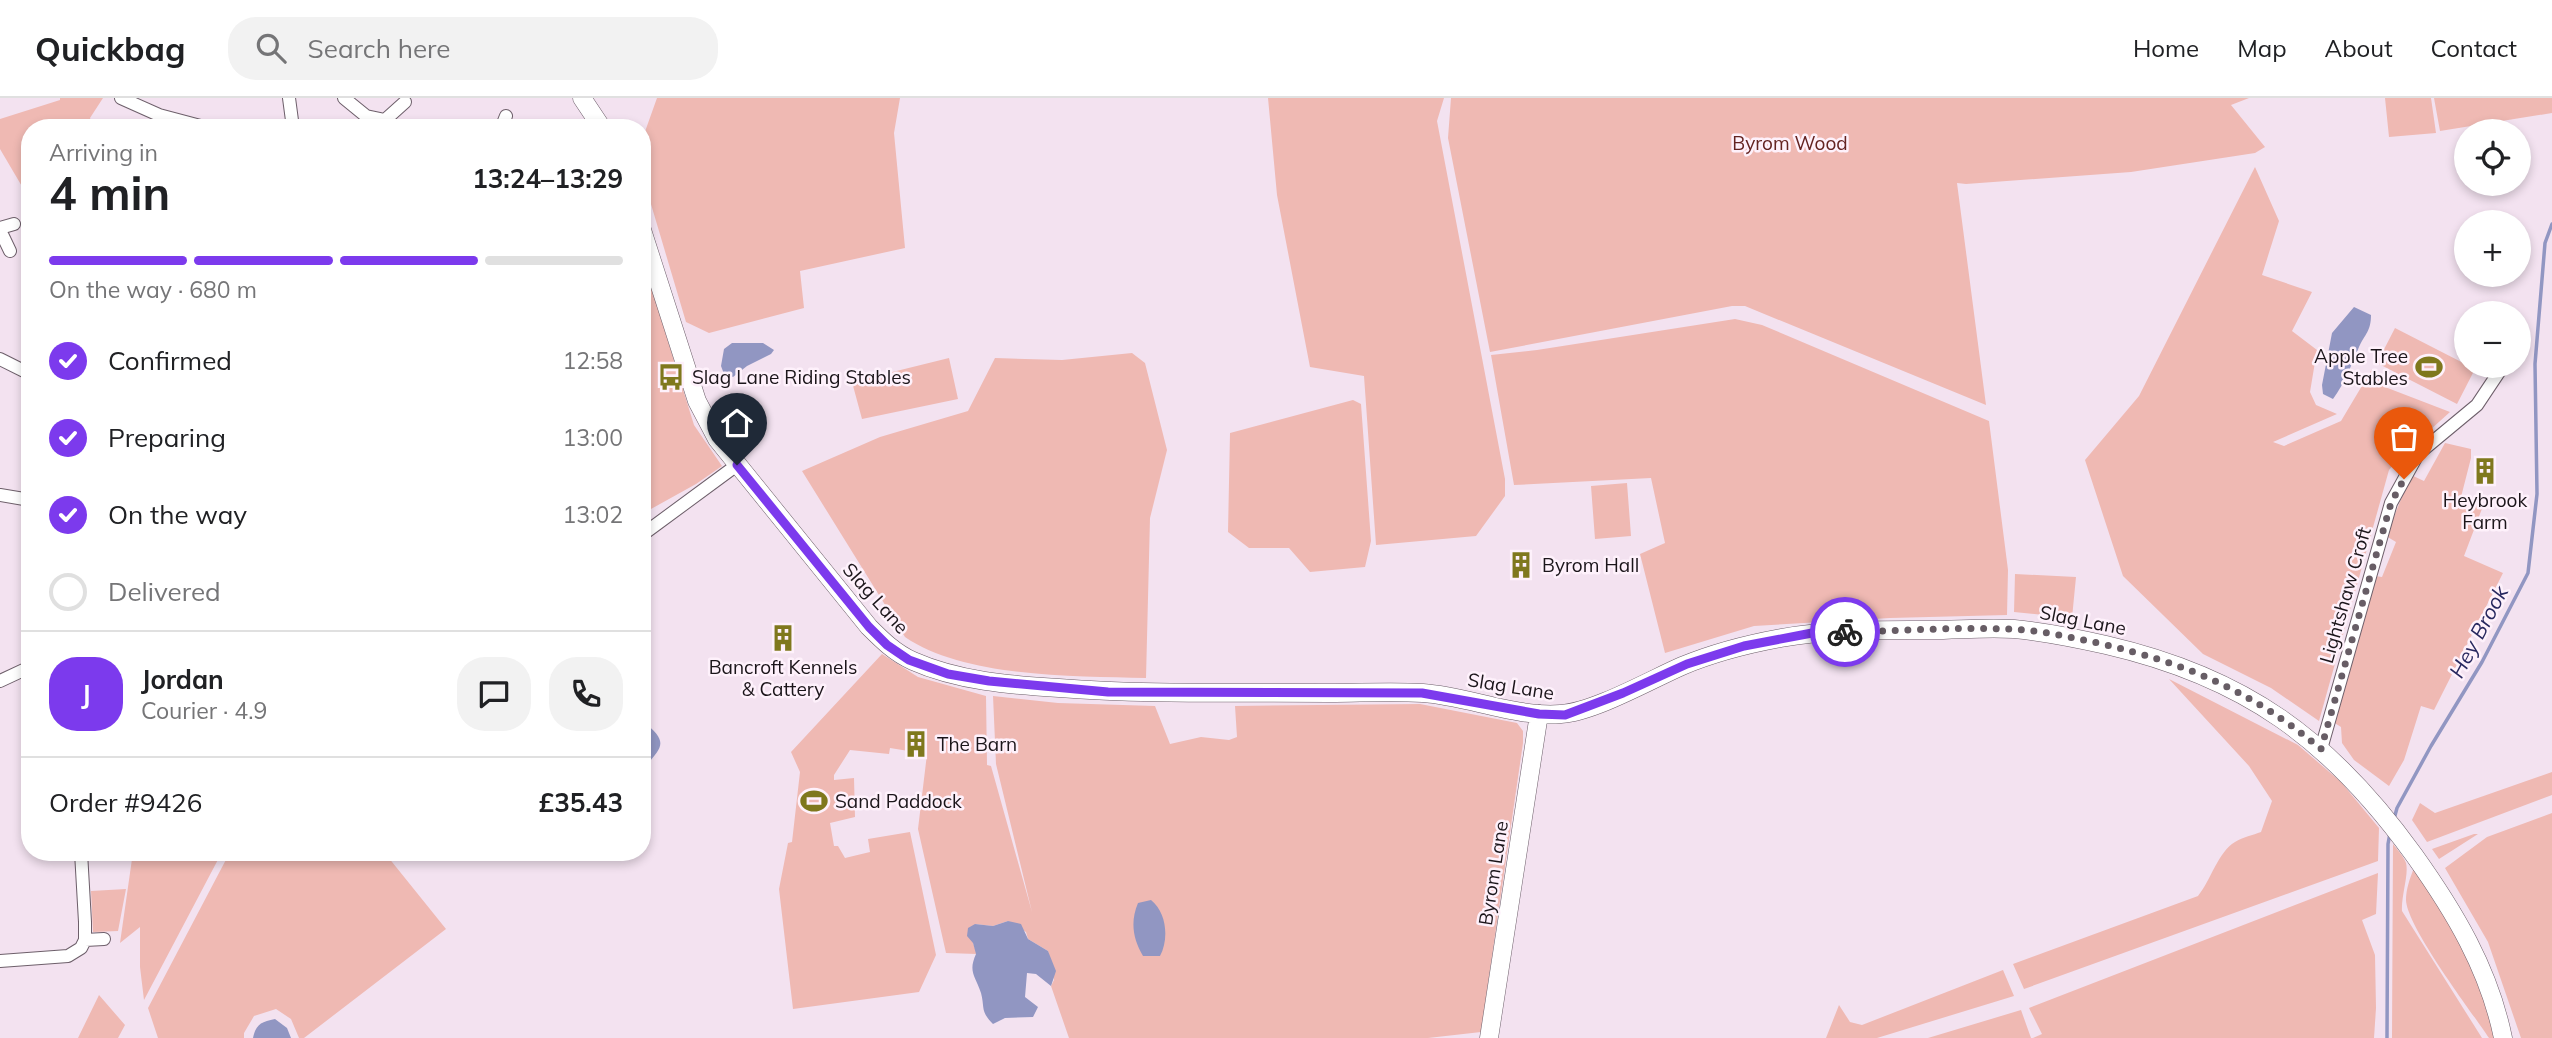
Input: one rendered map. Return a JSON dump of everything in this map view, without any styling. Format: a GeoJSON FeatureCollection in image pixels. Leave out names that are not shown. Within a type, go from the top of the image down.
{"type":"FeatureCollection","features":[{"type":"Feature","properties":{"kind":"street"},"geometry":{"type":"LineString","coordinates":[[121,98],[171,119]]}},
{"type":"Feature","properties":{"kind":"street"},"geometry":{"type":"LineString","coordinates":[[289,98],[292,119]]}},
{"type":"Feature","properties":{"kind":"street"},"geometry":{"type":"LineString","coordinates":[[344,98],[373,119]]}},
{"type":"Feature","properties":{"kind":"street"},"geometry":{"type":"LineString","coordinates":[[582,98],[596,119]]}},
{"type":"Feature","properties":{"kind":"street"},"geometry":{"type":"LineString","coordinates":[[389,119],[405,102]]}},
{"type":"Feature","properties":{"kind":"street"},"geometry":{"type":"LineString","coordinates":[[10,251],[0,229],[14,224]]}},
{"type":"Feature","properties":{"kind":"street","name":"Slag Lane"},"geometry":{"type":"LineString","coordinates":[[651,258],[696,401],[717,439],[869,627],[887,645],[909,660],[948,674],[1012,684],[1108,692],[1422,693],[1539,714],[1565,715],[1687,664],[1775,639],[1812,633],[2010,629],[2073,638],[2139,653],[2203,674],[2261,704],[2321,749],[2378,809],[2445,901],[2472,946],[2489,987],[2503,1038]]}},
{"type":"Feature","properties":{"kind":"street"},"geometry":{"type":"LineString","coordinates":[[0,359],[21,370]]}},
{"type":"Feature","properties":{"kind":"street","name":"Lightshaw Croft"},"geometry":{"type":"LineString","coordinates":[[2321,749],[2391,503],[2418,454],[2477,405],[2495,378]]}},
{"type":"Feature","properties":{"kind":"street"},"geometry":{"type":"LineString","coordinates":[[651,528],[737,465]]}},
{"type":"Feature","properties":{"kind":"street"},"geometry":{"type":"LineString","coordinates":[[0,495],[21,498]]}},
{"type":"Feature","properties":{"kind":"street"},"geometry":{"type":"LineString","coordinates":[[0,681],[21,671]]}},
{"type":"Feature","properties":{"kind":"street","name":"Byrom Lane"},"geometry":{"type":"LineString","coordinates":[[1489,1038],[1539,714]]}},
{"type":"Feature","properties":{"kind":"street"},"geometry":{"type":"LineString","coordinates":[[0,961],[68,956],[81,948],[85,940],[81,861]]}},
{"type":"Feature","properties":{"kind":"street"},"geometry":{"type":"LineString","coordinates":[[85,940],[104,939]]}},
{"type":"Feature","properties":{"kind":"green space"},"geometry":{"type":"Polygon","coordinates":[[[103,98],[90,119],[21,119],[21,185],[0,149],[0,119],[60,100],[103,98]]]}},
{"type":"Feature","properties":{"kind":"green space"},"geometry":{"type":"Polygon","coordinates":[[[657,98],[900,98],[894,133],[905,248],[800,271],[804,308],[709,333],[686,322],[651,204],[650,119],[657,98]]]}},
{"type":"Feature","properties":{"kind":"green space"},"geometry":{"type":"Polygon","coordinates":[[[1268,98],[1444,98],[1437,121],[1505,479],[1505,496],[1476,536],[1376,545],[1364,376],[1310,367],[1277,195],[1268,98]]]}},
{"type":"Feature","properties":{"kind":"green space","name":"Byrom Wood"},"geometry":{"type":"Polygon","coordinates":[[[1451,98],[2249,98],[2231,105],[2265,147],[2255,153],[2131,172],[1957,183],[1986,405],[1745,306],[1732,306],[1490,352],[1448,138],[1451,98]]]}},
{"type":"Feature","properties":{"kind":"green space"},"geometry":{"type":"Polygon","coordinates":[[[2385,98],[2431,98],[2436,133],[2389,137],[2385,98]]]}},
{"type":"Feature","properties":{"kind":"green space"},"geometry":{"type":"Polygon","coordinates":[[[2434,98],[2552,98],[2552,113],[2515,119],[2454,119],[2454,129],[2440,131],[2434,98]]]}},
{"type":"Feature","properties":{"kind":"green space"},"geometry":{"type":"Polygon","coordinates":[[[2255,167],[2279,221],[2262,275],[2312,292],[2292,331],[2317,350],[2310,392],[2316,405],[2337,414],[2273,442],[2284,446],[2341,421],[2372,369],[2385,387],[2450,412],[2389,470],[2319,721],[2271,688],[2203,654],[2123,576],[2085,460],[2139,396],[2255,167]]]}},
{"type":"Feature","properties":{"kind":"green space"},"geometry":{"type":"Polygon","coordinates":[[[651,286],[694,425],[722,466],[651,509],[651,286]]]}},
{"type":"Feature","properties":{"kind":"green space"},"geometry":{"type":"Polygon","coordinates":[[[1735,319],[1762,325],[1989,421],[2008,570],[2007,615],[1754,626],[1665,653],[1640,554],[1665,543],[1651,478],[1514,485],[1491,355],[1735,319]]]}},
{"type":"Feature","properties":{"kind":"green space","name":"Apple Tree Stables"},"geometry":{"type":"Polygon","coordinates":[[[2395,328],[2454,358],[2454,378],[2470,378],[2457,404],[2377,363],[2395,328]]]}},
{"type":"Feature","properties":{"kind":"green space"},"geometry":{"type":"Polygon","coordinates":[[[1132,353],[1145,363],[1167,450],[1150,518],[1146,678],[1054,675],[989,667],[930,650],[905,637],[802,471],[880,437],[968,411],[995,358],[1062,360],[1132,353]]]}},
{"type":"Feature","properties":{"kind":"green space"},"geometry":{"type":"Polygon","coordinates":[[[949,358],[958,399],[862,419],[852,382],[949,358]]]}},
{"type":"Feature","properties":{"kind":"green space"},"geometry":{"type":"Polygon","coordinates":[[[1353,400],[1361,404],[1371,541],[1365,567],[1310,572],[1289,548],[1249,548],[1228,532],[1230,433],[1353,400]]]}},
{"type":"Feature","properties":{"kind":"green space"},"geometry":{"type":"Polygon","coordinates":[[[2445,443],[2471,449],[2461,497],[2483,506],[2464,556],[2503,573],[2434,710],[2421,706],[2404,760],[2389,786],[2354,760],[2342,743],[2341,727],[2333,722],[2375,576],[2382,577],[2396,542],[2386,536],[2411,475],[2424,481],[2445,443]]]}},
{"type":"Feature","properties":{"kind":"green space"},"geometry":{"type":"Polygon","coordinates":[[[1627,483],[1631,536],[1595,539],[1591,486],[1627,483]]]}},
{"type":"Feature","properties":{"kind":"green space"},"geometry":{"type":"Polygon","coordinates":[[[2015,574],[2076,577],[2072,618],[2014,612],[2015,574]]]}},
{"type":"Feature","properties":{"kind":"green space"},"geometry":{"type":"Polygon","coordinates":[[[882,654],[918,677],[986,696],[987,765],[991,766],[1032,912],[996,764],[993,696],[1058,703],[1155,706],[1170,744],[1201,737],[1229,740],[1237,737],[1235,706],[1420,704],[1517,723],[1523,731],[1523,743],[1481,1032],[1428,1038],[1069,1038],[1051,986],[1054,980],[1048,951],[1028,939],[1026,932],[1008,921],[993,926],[975,924],[973,943],[977,954],[946,953],[918,829],[927,754],[890,748],[889,754],[850,750],[834,775],[834,780],[854,778],[855,817],[830,823],[834,846],[838,846],[845,858],[870,852],[868,839],[910,832],[936,955],[919,992],[793,1009],[779,889],[788,843],[792,842],[800,772],[791,752],[882,654]]]}},
{"type":"Feature","properties":{"kind":"green space"},"geometry":{"type":"Polygon","coordinates":[[[2169,679],[2298,745],[2341,782],[2379,828],[2378,861],[2024,989],[2013,964],[2198,896],[2229,847],[2241,839],[2261,832],[2272,801],[2249,766],[2169,679]]]}},
{"type":"Feature","properties":{"kind":"green space"},"geometry":{"type":"Polygon","coordinates":[[[2552,772],[2552,795],[2427,842],[2412,820],[2420,803],[2435,813],[2552,772]]]}},
{"type":"Feature","properties":{"kind":"green space"},"geometry":{"type":"Polygon","coordinates":[[[2552,813],[2552,1038],[2521,1038],[2488,942],[2445,868],[2487,837],[2552,813]]]}},
{"type":"Feature","properties":{"kind":"green space"},"geometry":{"type":"Polygon","coordinates":[[[2478,834],[2439,859],[2432,849],[2478,834]]]}},
{"type":"Feature","properties":{"kind":"green space"},"geometry":{"type":"Polygon","coordinates":[[[2393,844],[2406,863],[2402,911],[2482,1038],[2392,1038],[2393,844]]]}},
{"type":"Feature","properties":{"kind":"green space"},"geometry":{"type":"Polygon","coordinates":[[[132,861],[217,861],[144,1000],[140,967],[140,927],[120,943],[132,861]]]}},
{"type":"Feature","properties":{"kind":"green space"},"geometry":{"type":"Polygon","coordinates":[[[225,861],[391,861],[446,929],[304,1038],[299,1038],[291,1019],[276,1009],[254,1016],[244,1038],[158,1038],[148,1008],[225,861]]]}},
{"type":"Feature","properties":{"kind":"green space"},"geometry":{"type":"Polygon","coordinates":[[[2414,868],[2439,904],[2476,974],[2496,1038],[2489,1038],[2441,969],[2409,913],[2407,888],[2414,868]]]}},
{"type":"Feature","properties":{"kind":"green space"},"geometry":{"type":"Polygon","coordinates":[[[2378,873],[2376,914],[2362,920],[2375,955],[2374,1038],[2033,1038],[2042,1034],[2029,1008],[2378,873]]]}},
{"type":"Feature","properties":{"kind":"green space"},"geometry":{"type":"Polygon","coordinates":[[[126,889],[118,931],[93,932],[91,891],[126,889]]]}},
{"type":"Feature","properties":{"kind":"green space"},"geometry":{"type":"Polygon","coordinates":[[[2003,970],[2014,996],[1877,1038],[1826,1038],[1839,1005],[1850,1022],[1862,1025],[2003,970]]]}},
{"type":"Feature","properties":{"kind":"green space"},"geometry":{"type":"Polygon","coordinates":[[[99,995],[125,1025],[118,1038],[78,1038],[99,995]]]}},
{"type":"Feature","properties":{"kind":"green space"},"geometry":{"type":"Polygon","coordinates":[[[2021,1010],[2031,1038],[1928,1038],[2021,1010]]]}},
{"type":"Feature","properties":{"kind":"water"},"geometry":{"type":"Polygon","coordinates":[[[2354,307],[2371,315],[2370,325],[2333,399],[2323,394],[2322,385],[2332,333],[2354,307]]]}},
{"type":"Feature","properties":{"kind":"water"},"geometry":{"type":"Polygon","coordinates":[[[732,343],[763,343],[774,350],[733,377],[724,374],[721,366],[724,349],[732,343]]]}},
{"type":"Feature","properties":{"kind":"water"},"geometry":{"type":"Polygon","coordinates":[[[651,728],[660,741],[658,751],[651,760],[651,728]]]}},
{"type":"Feature","properties":{"kind":"water"},"geometry":{"type":"Polygon","coordinates":[[[1151,900],[1160,912],[1165,926],[1165,942],[1160,956],[1143,956],[1134,930],[1138,903],[1151,900]]]}},
{"type":"Feature","properties":{"kind":"water"},"geometry":{"type":"Polygon","coordinates":[[[1008,921],[1021,924],[1028,939],[1048,951],[1056,971],[1051,986],[1036,974],[1027,973],[1025,997],[1038,1007],[1033,1017],[1005,1018],[993,1024],[985,1012],[973,974],[976,954],[973,943],[967,936],[968,928],[975,924],[993,926],[1008,921]]]}},
{"type":"Feature","properties":{"kind":"water"},"geometry":{"type":"Polygon","coordinates":[[[275,1019],[287,1028],[291,1038],[253,1038],[260,1024],[275,1019]]]}},
{"type":"Feature","properties":{"kind":"waterway","name":"Hey Brook"},"geometry":{"type":"LineString","coordinates":[[2394,819],[2397,808],[2482,662],[2528,573],[2537,494],[2535,364],[2545,243],[2552,224]]}},
{"type":"Feature","properties":{"kind":"waterway","name":"Hey Brook"},"geometry":{"type":"LineString","coordinates":[[2387,1038],[2390,833]]}},
{"type":"Feature","properties":{"kind":"way so far"},"geometry":{"type":"LineString","coordinates":[[1845,632],[2010,629],[2073,638],[2139,653],[2203,674],[2261,704],[2321,749],[2391,503],[2404,479]]}},
{"type":"Feature","properties":{"kind":"place","name":"Apple Tree Stables"},"geometry":{"type":"Point","coordinates":[2429,367]}},
{"type":"Feature","properties":{"kind":"place","name":"Slag Lane Riding Stables"},"geometry":{"type":"Point","coordinates":[671,377]}},
{"type":"Feature","properties":{"kind":"place","name":"Heybrook Farm"},"geometry":{"type":"Point","coordinates":[2485,471]}},
{"type":"Feature","properties":{"kind":"place","name":"Byrom Hall"},"geometry":{"type":"Point","coordinates":[1521,565]}},
{"type":"Feature","properties":{"kind":"place","name":"Bancroft Kennels & Cattery"},"geometry":{"type":"Point","coordinates":[783,638]}},
{"type":"Feature","properties":{"kind":"place","name":"The Barn"},"geometry":{"type":"Point","coordinates":[916,744]}},
{"type":"Feature","properties":{"kind":"place","name":"Sand Paddock"},"geometry":{"type":"Point","coordinates":[814,801]}},
{"type":"Feature","properties":{"kind":"route"},"geometry":{"type":"LineString","coordinates":[[737,465],[869,627],[887,645],[909,660],[948,674],[989,681],[1108,692],[1422,693],[1539,714],[1565,715],[1687,664],[1744,646],[1812,633],[1845,632]]}}]}
